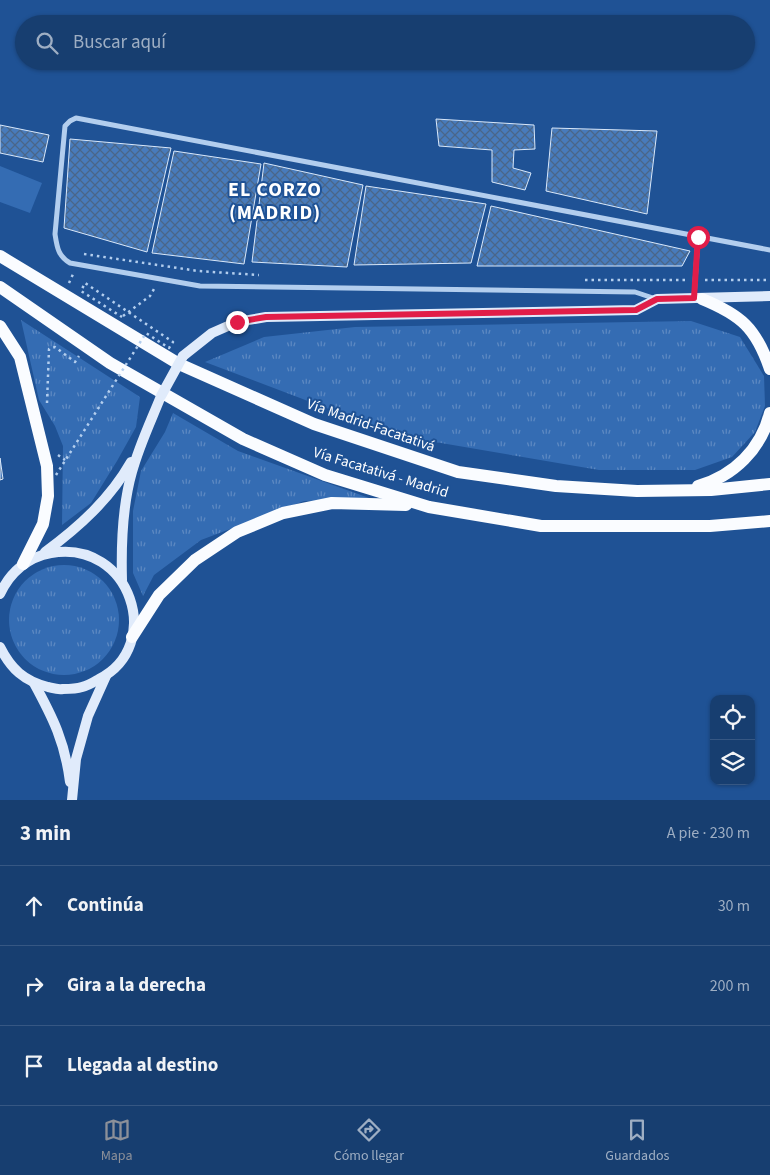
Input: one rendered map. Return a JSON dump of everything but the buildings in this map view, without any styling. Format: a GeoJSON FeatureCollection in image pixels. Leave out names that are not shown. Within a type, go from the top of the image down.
{"type":"FeatureCollection","features":[{"type":"Feature","properties":{"kind":"main road","name":"Vía Madrid-Facatativá"},"geometry":{"type":"LineString","coordinates":[[0,256],[179,364],[314,424],[458,472],[556,486],[637,491],[679,491],[770,484]]}},
{"type":"Feature","properties":{"kind":"main road","name":"Vía Facatativá - Madrid"},"geometry":{"type":"LineString","coordinates":[[0,287],[110,363],[242,439],[324,475],[429,507],[541,526],[710,526],[770,521]]}},
{"type":"Feature","properties":{"kind":"main road"},"geometry":{"type":"LineString","coordinates":[[698,298],[727,309],[748,326],[763,348],[770,368]]}},
{"type":"Feature","properties":{"kind":"main road"},"geometry":{"type":"LineString","coordinates":[[0,326],[20,357],[47,466],[48,496],[43,524],[22,564]]}},
{"type":"Feature","properties":{"kind":"main road"},"geometry":{"type":"LineString","coordinates":[[679,491],[710,482],[734,470],[753,450],[767,427],[770,413]]}},
{"type":"Feature","properties":{"kind":"main road"},"geometry":{"type":"LineString","coordinates":[[132,637],[160,595],[183,571],[195,560],[237,532],[283,513],[332,503],[382,503],[429,507]]}},
{"type":"Feature","properties":{"kind":"street"},"geometry":{"type":"LineString","coordinates":[[770,250],[76,118],[64,126],[55,234],[58,250],[63,259],[70,263],[200,286],[635,292],[657,299],[770,296]]}},
{"type":"Feature","properties":{"kind":"street"},"geometry":{"type":"LineString","coordinates":[[698,237],[695,280],[698,298]]}},
{"type":"Feature","properties":{"kind":"street"},"geometry":{"type":"LineString","coordinates":[[122,580],[122,526],[131,473],[140,448],[161,396],[183,356],[212,333],[237,322],[266,317],[636,310],[657,299]]}},
{"type":"Feature","properties":{"kind":"street"},"geometry":{"type":"LineString","coordinates":[[0,594],[10,577],[22,564],[41,554],[80,524],[109,494],[128,467],[150,423]]}},
{"type":"Feature","properties":{"kind":"street"},"geometry":{"type":"LineString","coordinates":[[41,554],[64,550],[86,554],[106,564],[122,580],[130,598],[134,617],[132,637],[122,658],[106,676],[88,716],[76,759],[72,800]]}},
{"type":"Feature","properties":{"kind":"street"},"geometry":{"type":"LineString","coordinates":[[0,647],[7,660],[19,674],[34,683],[58,690],[83,687],[106,676]]}},
{"type":"Feature","properties":{"kind":"street"},"geometry":{"type":"LineString","coordinates":[[34,683],[54,720],[60,737],[67,761],[72,800]]}},
{"type":"Feature","properties":{"kind":"path"},"geometry":{"type":"LineString","coordinates":[[58,250],[198,271],[268,276]]}},
{"type":"Feature","properties":{"kind":"path"},"geometry":{"type":"LineString","coordinates":[[56,475],[146,332],[169,348],[173,342],[85,284],[81,290],[122,317],[150,296],[160,279]]}},
{"type":"Feature","properties":{"kind":"path"},"geometry":{"type":"LineString","coordinates":[[576,280],[770,280]]}},
{"type":"Feature","properties":{"kind":"path"},"geometry":{"type":"LineString","coordinates":[[47,404],[49,349],[55,347],[75,362],[85,346]]}},
{"type":"Feature","properties":{"kind":"green space"},"geometry":{"type":"Polygon","coordinates":[[[0,166],[42,183],[30,213],[0,202],[0,166]]]}},
{"type":"Feature","properties":{"kind":"green space"},"geometry":{"type":"Polygon","coordinates":[[[21,320],[140,397],[136,427],[117,461],[91,503],[62,525],[63,446],[55,426],[39,400],[21,320]]]}},
{"type":"Feature","properties":{"kind":"green space"},"geometry":{"type":"Polygon","coordinates":[[[691,321],[740,337],[764,376],[765,406],[755,432],[732,457],[695,470],[599,470],[400,436],[205,362],[264,337],[355,327],[691,321]]]}},
{"type":"Feature","properties":{"kind":"green space"},"geometry":{"type":"Polygon","coordinates":[[[173,413],[238,451],[372,499],[304,501],[201,540],[154,575],[143,596],[133,573],[133,511],[141,471],[165,432],[173,413]]]}},
{"type":"Feature","properties":{"kind":"green space"},"geometry":{"type":"Polygon","coordinates":[[[64,565],[85,569],[103,581],[115,599],[119,620],[115,641],[103,659],[85,671],[64,675],[43,671],[25,659],[13,641],[9,620],[13,599],[25,581],[43,569],[64,565]]]}},
{"type":"Feature","properties":{"kind":"district","name":"EL CORZO (MADRID)"},"geometry":{"type":"Point","coordinates":[275,200]}},
{"type":"Feature","properties":{"kind":"route"},"geometry":{"type":"LineString","coordinates":[[237,322],[266,317],[636,310],[657,299],[694,298],[698,237]]}}]}
